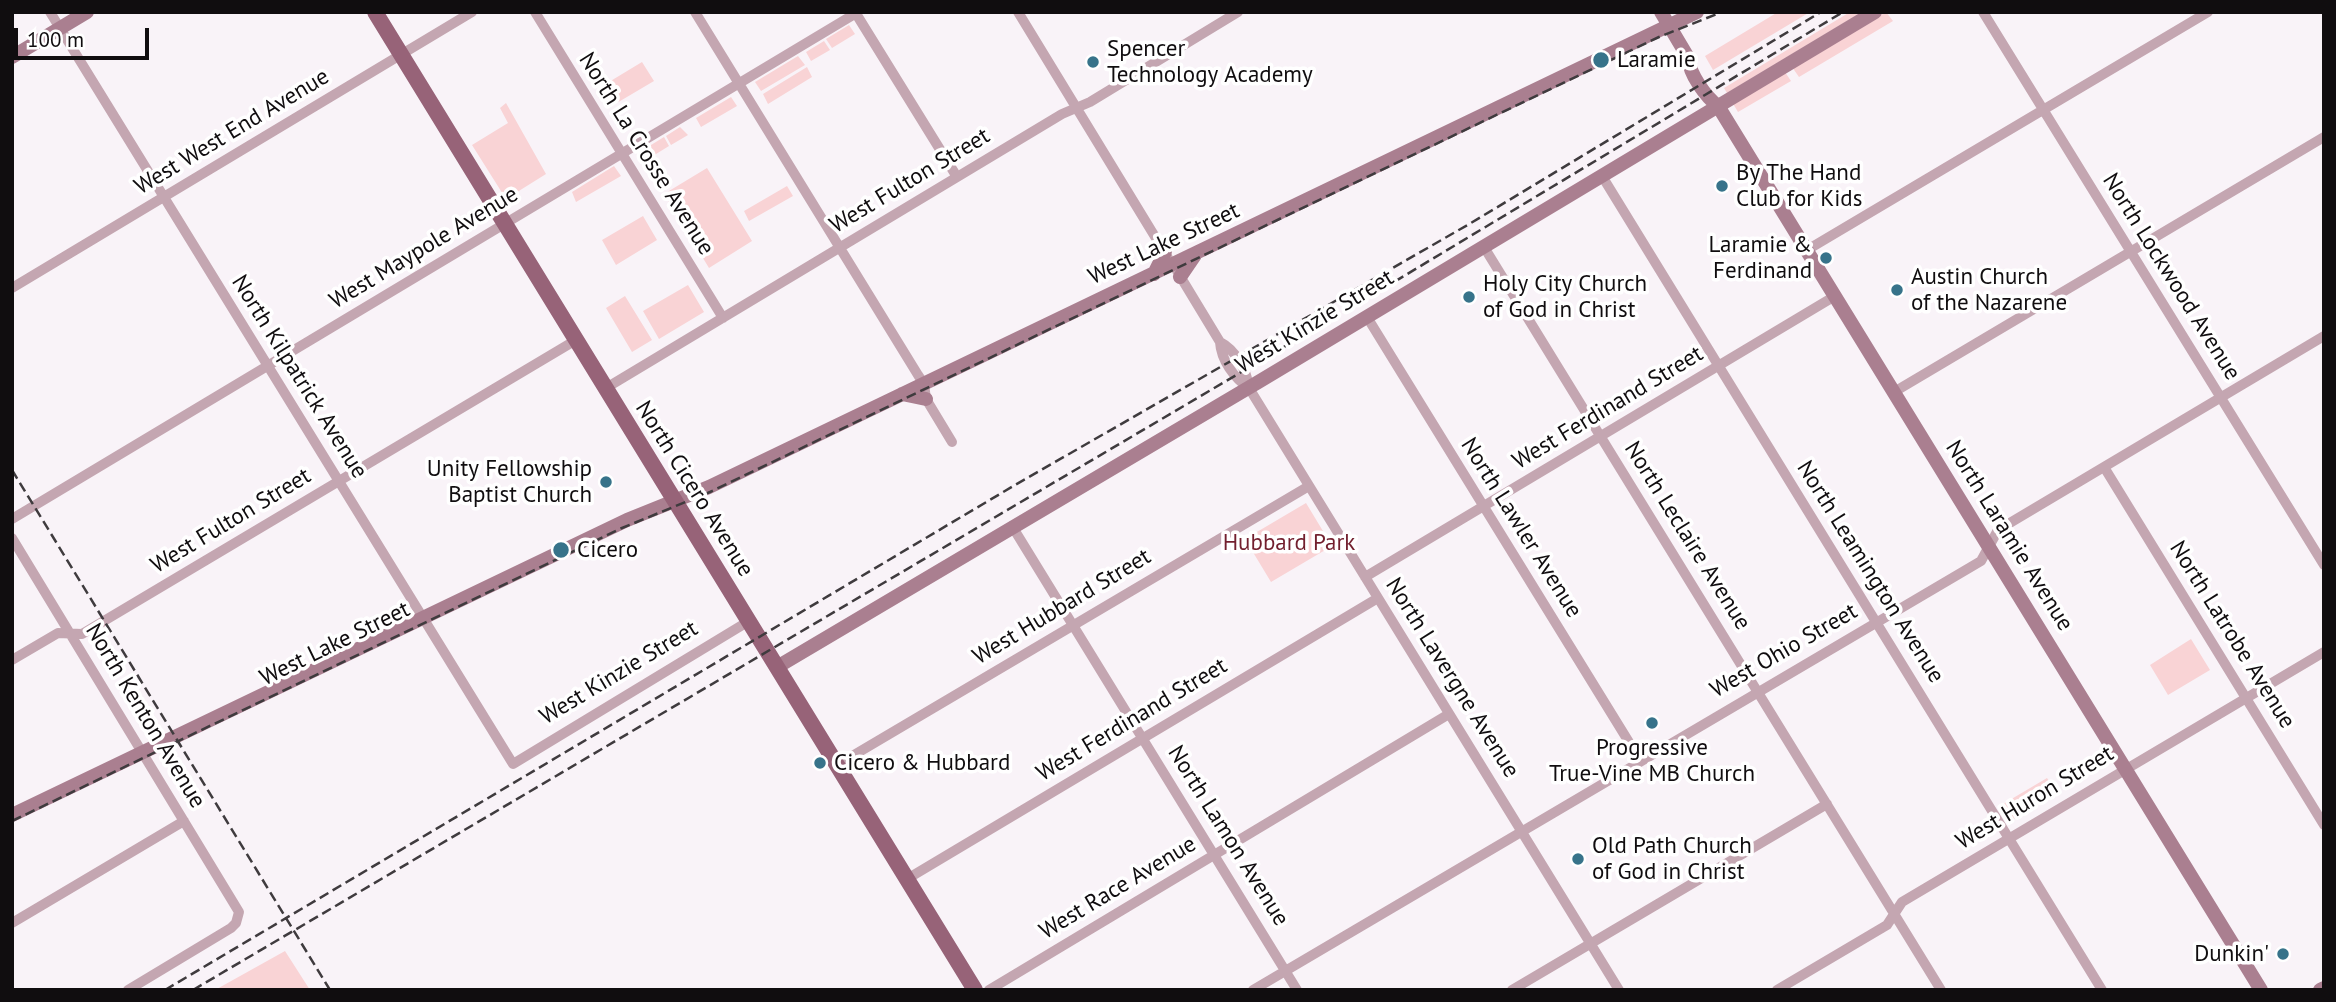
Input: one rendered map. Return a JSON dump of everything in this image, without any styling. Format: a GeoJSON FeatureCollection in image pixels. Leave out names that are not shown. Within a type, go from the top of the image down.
{"type":"FeatureCollection","features":[{"type":"Feature","properties":{"kind":"main road"},"geometry":{"type":"LineString","coordinates":[[12,57],[87,12]]}},
{"type":"Feature","properties":{"kind":"main road","name":"North Cicero Avenue"},"geometry":{"type":"LineString","coordinates":[[375,12],[975,990]]}},
{"type":"Feature","properties":{"kind":"main road","name":"North Laramie Avenue"},"geometry":{"type":"LineString","coordinates":[[1661,12],[1689,58],[1689,66],[1710,100],[1718,106],[2262,990]]}},
{"type":"Feature","properties":{"kind":"main road","name":"West Lake Street"},"geometry":{"type":"LineString","coordinates":[[423,619],[635,526],[709,487],[1697,12]]}},
{"type":"Feature","properties":{"kind":"main road","name":"West Kinzie Street"},"geometry":{"type":"LineString","coordinates":[[777,667],[1249,388],[1875,12]]}},
{"type":"Feature","properties":{"kind":"main road"},"geometry":{"type":"LineString","coordinates":[[1121,290],[1134,293],[1213,235],[1228,238]]}},
{"type":"Feature","properties":{"kind":"main road"},"geometry":{"type":"LineString","coordinates":[[902,394],[926,399]]}},
{"type":"Feature","properties":{"kind":"main road","name":"West Lake Street"},"geometry":{"type":"LineString","coordinates":[[12,815],[648,511],[677,504]]}},
{"type":"Feature","properties":{"kind":"main road","name":"West Lake Street"},"geometry":{"type":"LineString","coordinates":[[12,807],[143,753]]}},
{"type":"Feature","properties":{"kind":"main road","name":"West Lake Street"},"geometry":{"type":"LineString","coordinates":[[12,824],[143,753]]}},
{"type":"Feature","properties":{"kind":"street","name":"North Kilpatrick Avenue"},"geometry":{"type":"LineString","coordinates":[[50,12],[513,764]]}},
{"type":"Feature","properties":{"kind":"street","name":"West West End Avenue"},"geometry":{"type":"LineString","coordinates":[[12,288],[472,12]]}},
{"type":"Feature","properties":{"kind":"street","name":"North La Crosse Avenue"},"geometry":{"type":"LineString","coordinates":[[535,12],[723,318]]}},
{"type":"Feature","properties":{"kind":"street"},"geometry":{"type":"LineString","coordinates":[[695,12],[923,384],[926,399],[952,442]]}},
{"type":"Feature","properties":{"kind":"street","name":"North Lavergne Avenue"},"geometry":{"type":"LineString","coordinates":[[1018,12],[1220,342],[1221,352],[1238,381],[1249,388],[1619,990]]}},
{"type":"Feature","properties":{"kind":"street","name":"West Fulton Street"},"geometry":{"type":"LineString","coordinates":[[606,388],[1062,114],[1077,108],[1238,12]]}},
{"type":"Feature","properties":{"kind":"street","name":"North Lockwood Avenue"},"geometry":{"type":"LineString","coordinates":[[1983,12],[2324,565]]}},
{"type":"Feature","properties":{"kind":"street"},"geometry":{"type":"LineString","coordinates":[[1807,250],[2208,12]]}},
{"type":"Feature","properties":{"kind":"street","name":"West Maypole Avenue"},"geometry":{"type":"LineString","coordinates":[[12,519],[856,13]]}},
{"type":"Feature","properties":{"kind":"street"},"geometry":{"type":"LineString","coordinates":[[856,13],[957,177]]}},
{"type":"Feature","properties":{"kind":"street"},"geometry":{"type":"LineString","coordinates":[[1894,392],[2324,137]]}},
{"type":"Feature","properties":{"kind":"street","name":"North Leamington Avenue"},"geometry":{"type":"LineString","coordinates":[[1602,176],[2102,990]]}},
{"type":"Feature","properties":{"kind":"street","name":"North Leclaire Avenue"},"geometry":{"type":"LineString","coordinates":[[1484,247],[1941,990]]}},
{"type":"Feature","properties":{"kind":"street","name":"West Ferdinand Street"},"geometry":{"type":"LineString","coordinates":[[1366,577],[1835,296]]}},
{"type":"Feature","properties":{"kind":"street","name":"North Lawler Avenue"},"geometry":{"type":"LineString","coordinates":[[1367,317],[1640,760]]}},
{"type":"Feature","properties":{"kind":"street","name":"West Ohio Street"},"geometry":{"type":"LineString","coordinates":[[1253,990],[1981,561],[1998,530],[2324,336]]}},
{"type":"Feature","properties":{"kind":"street","name":"West Fulton Street"},"geometry":{"type":"LineString","coordinates":[[12,660],[58,633],[86,632],[576,340]]}},
{"type":"Feature","properties":{"kind":"street","name":"North Latrobe Avenue"},"geometry":{"type":"LineString","coordinates":[[2104,467],[2324,825]]}},
{"type":"Feature","properties":{"kind":"street","name":"West Hubbard Street"},"geometry":{"type":"LineString","coordinates":[[837,765],[1310,486]]}},
{"type":"Feature","properties":{"kind":"street","name":"North Lamon Avenue"},"geometry":{"type":"LineString","coordinates":[[1012,526],[1297,990]]}},
{"type":"Feature","properties":{"kind":"street","name":"North Kenton Avenue"},"geometry":{"type":"LineString","coordinates":[[12,538],[237,906],[239,916],[231,928],[128,990]]}},
{"type":"Feature","properties":{"kind":"street","name":"West Ferdinand Street"},"geometry":{"type":"LineString","coordinates":[[907,879],[1378,598]]}},
{"type":"Feature","properties":{"kind":"street","name":"West Kinzie Street"},"geometry":{"type":"LineString","coordinates":[[513,764],[749,621]]}},
{"type":"Feature","properties":{"kind":"street","name":"West Huron Street"},"geometry":{"type":"LineString","coordinates":[[1777,990],[1887,925],[1902,902],[2324,652]]}},
{"type":"Feature","properties":{"kind":"street","name":"West Race Avenue"},"geometry":{"type":"LineString","coordinates":[[989,990],[1449,714]]}},
{"type":"Feature","properties":{"kind":"street"},"geometry":{"type":"LineString","coordinates":[[1512,990],[1827,804]]}},
{"type":"Feature","properties":{"kind":"street"},"geometry":{"type":"LineString","coordinates":[[12,923],[184,821]]}},
{"type":"Feature","properties":{"kind":"green space"},"geometry":{"type":"Polygon","coordinates":[[[1778,12],[1810,12],[1713,70],[1705,56],[1778,12]]]}},
{"type":"Feature","properties":{"kind":"green space"},"geometry":{"type":"Polygon","coordinates":[[[1850,12],[1862,12],[1727,93],[1724,88],[1850,12]]]}},
{"type":"Feature","properties":{"kind":"green space"},"geometry":{"type":"Polygon","coordinates":[[[1886,12],[1893,21],[1799,77],[1792,67],[1886,12]]]}},
{"type":"Feature","properties":{"kind":"green space"},"geometry":{"type":"Polygon","coordinates":[[[849,25],[855,34],[832,48],[826,39],[849,25]]]}},
{"type":"Feature","properties":{"kind":"green space"},"geometry":{"type":"Polygon","coordinates":[[[824,41],[830,50],[811,61],[806,52],[824,41]]]}},
{"type":"Feature","properties":{"kind":"green space"},"geometry":{"type":"Polygon","coordinates":[[[798,56],[805,65],[761,91],[755,82],[798,56]]]}},
{"type":"Feature","properties":{"kind":"green space"},"geometry":{"type":"Polygon","coordinates":[[[642,62],[654,81],[610,107],[599,88],[642,62]]]}},
{"type":"Feature","properties":{"kind":"green space"},"geometry":{"type":"Polygon","coordinates":[[[807,67],[812,77],[768,104],[763,94],[807,67]]]}},
{"type":"Feature","properties":{"kind":"green space"},"geometry":{"type":"Polygon","coordinates":[[[1785,72],[1791,81],[1738,112],[1732,102],[1785,72]]]}},
{"type":"Feature","properties":{"kind":"green space"},"geometry":{"type":"Polygon","coordinates":[[[731,97],[737,106],[701,127],[696,118],[731,97]]]}},
{"type":"Feature","properties":{"kind":"green space"},"geometry":{"type":"Polygon","coordinates":[[[506,103],[546,174],[506,199],[472,145],[508,123],[500,108],[506,103]]]}},
{"type":"Feature","properties":{"kind":"green space"},"geometry":{"type":"Polygon","coordinates":[[[680,127],[688,135],[671,145],[666,136],[680,127]]]}},
{"type":"Feature","properties":{"kind":"green space"},"geometry":{"type":"Polygon","coordinates":[[[664,137],[669,146],[643,162],[638,153],[664,137]]]}},
{"type":"Feature","properties":{"kind":"green space"},"geometry":{"type":"Polygon","coordinates":[[[614,166],[621,176],[576,202],[572,192],[614,166]]]}},
{"type":"Feature","properties":{"kind":"green space"},"geometry":{"type":"Polygon","coordinates":[[[707,168],[752,241],[709,268],[664,194],[707,168]]]}},
{"type":"Feature","properties":{"kind":"green space"},"geometry":{"type":"Polygon","coordinates":[[[787,186],[793,196],[749,221],[744,211],[787,186]]]}},
{"type":"Feature","properties":{"kind":"green space"},"geometry":{"type":"Polygon","coordinates":[[[643,216],[657,240],[616,265],[602,240],[643,216]]]}},
{"type":"Feature","properties":{"kind":"green space"},"geometry":{"type":"Polygon","coordinates":[[[688,285],[704,312],[659,339],[643,311],[688,285]]]}},
{"type":"Feature","properties":{"kind":"green space"},"geometry":{"type":"Polygon","coordinates":[[[625,296],[652,340],[632,352],[606,308],[625,296]]]}},
{"type":"Feature","properties":{"kind":"green space","name":"Hubbard Park"},"geometry":{"type":"Polygon","coordinates":[[[1306,503],[1332,546],[1271,582],[1245,539],[1306,503]]]}},
{"type":"Feature","properties":{"kind":"green space"},"geometry":{"type":"Polygon","coordinates":[[[2191,639],[2210,670],[2168,695],[2150,665],[2191,639]]]}},
{"type":"Feature","properties":{"kind":"green space"},"geometry":{"type":"Polygon","coordinates":[[[2047,778],[2057,794],[2012,820],[2003,804],[2047,778]]]}},
{"type":"Feature","properties":{"kind":"green space"},"geometry":{"type":"Polygon","coordinates":[[[285,951],[310,990],[215,990],[285,951]]]}},
{"type":"Feature","properties":{"kind":"railway"},"geometry":{"type":"LineString","coordinates":[[12,821],[622,528],[710,492],[1659,37],[1722,12]]}},
{"type":"Feature","properties":{"kind":"railway"},"geometry":{"type":"LineString","coordinates":[[165,990],[1015,485],[1471,223],[1821,12]]}},
{"type":"Feature","properties":{"kind":"railway"},"geometry":{"type":"LineString","coordinates":[[193,990],[1389,285],[1843,12]]}},
{"type":"Feature","properties":{"kind":"railway"},"geometry":{"type":"LineString","coordinates":[[12,470],[330,990]]}},
{"type":"Feature","properties":{"kind":"place","name":"Laramie"},"geometry":{"type":"Point","coordinates":[1601,60]}},
{"type":"Feature","properties":{"kind":"place","name":"Spencer Technology Academy"},"geometry":{"type":"Point","coordinates":[1093,62]}},
{"type":"Feature","properties":{"kind":"place","name":"By The Hand Club for Kids"},"geometry":{"type":"Point","coordinates":[1722,186]}},
{"type":"Feature","properties":{"kind":"place","name":"Laramie & Ferdinand"},"geometry":{"type":"Point","coordinates":[1826,258]}},
{"type":"Feature","properties":{"kind":"place","name":"Austin Church of the Nazarene"},"geometry":{"type":"Point","coordinates":[1897,290]}},
{"type":"Feature","properties":{"kind":"place","name":"Holy City Church of God in Christ"},"geometry":{"type":"Point","coordinates":[1469,297]}},
{"type":"Feature","properties":{"kind":"place","name":"Unity Fellowship Baptist Church"},"geometry":{"type":"Point","coordinates":[606,482]}},
{"type":"Feature","properties":{"kind":"place","name":"Cicero"},"geometry":{"type":"Point","coordinates":[561,550]}},
{"type":"Feature","properties":{"kind":"place","name":"Progressive True-Vine MB Church"},"geometry":{"type":"Point","coordinates":[1652,723]}},
{"type":"Feature","properties":{"kind":"place","name":"Cicero & Hubbard"},"geometry":{"type":"Point","coordinates":[820,763]}},
{"type":"Feature","properties":{"kind":"place","name":"Old Path Church of God in Christ"},"geometry":{"type":"Point","coordinates":[1578,859]}},
{"type":"Feature","properties":{"kind":"place","name":"Dunkin'"},"geometry":{"type":"Point","coordinates":[2283,954]}}]}
